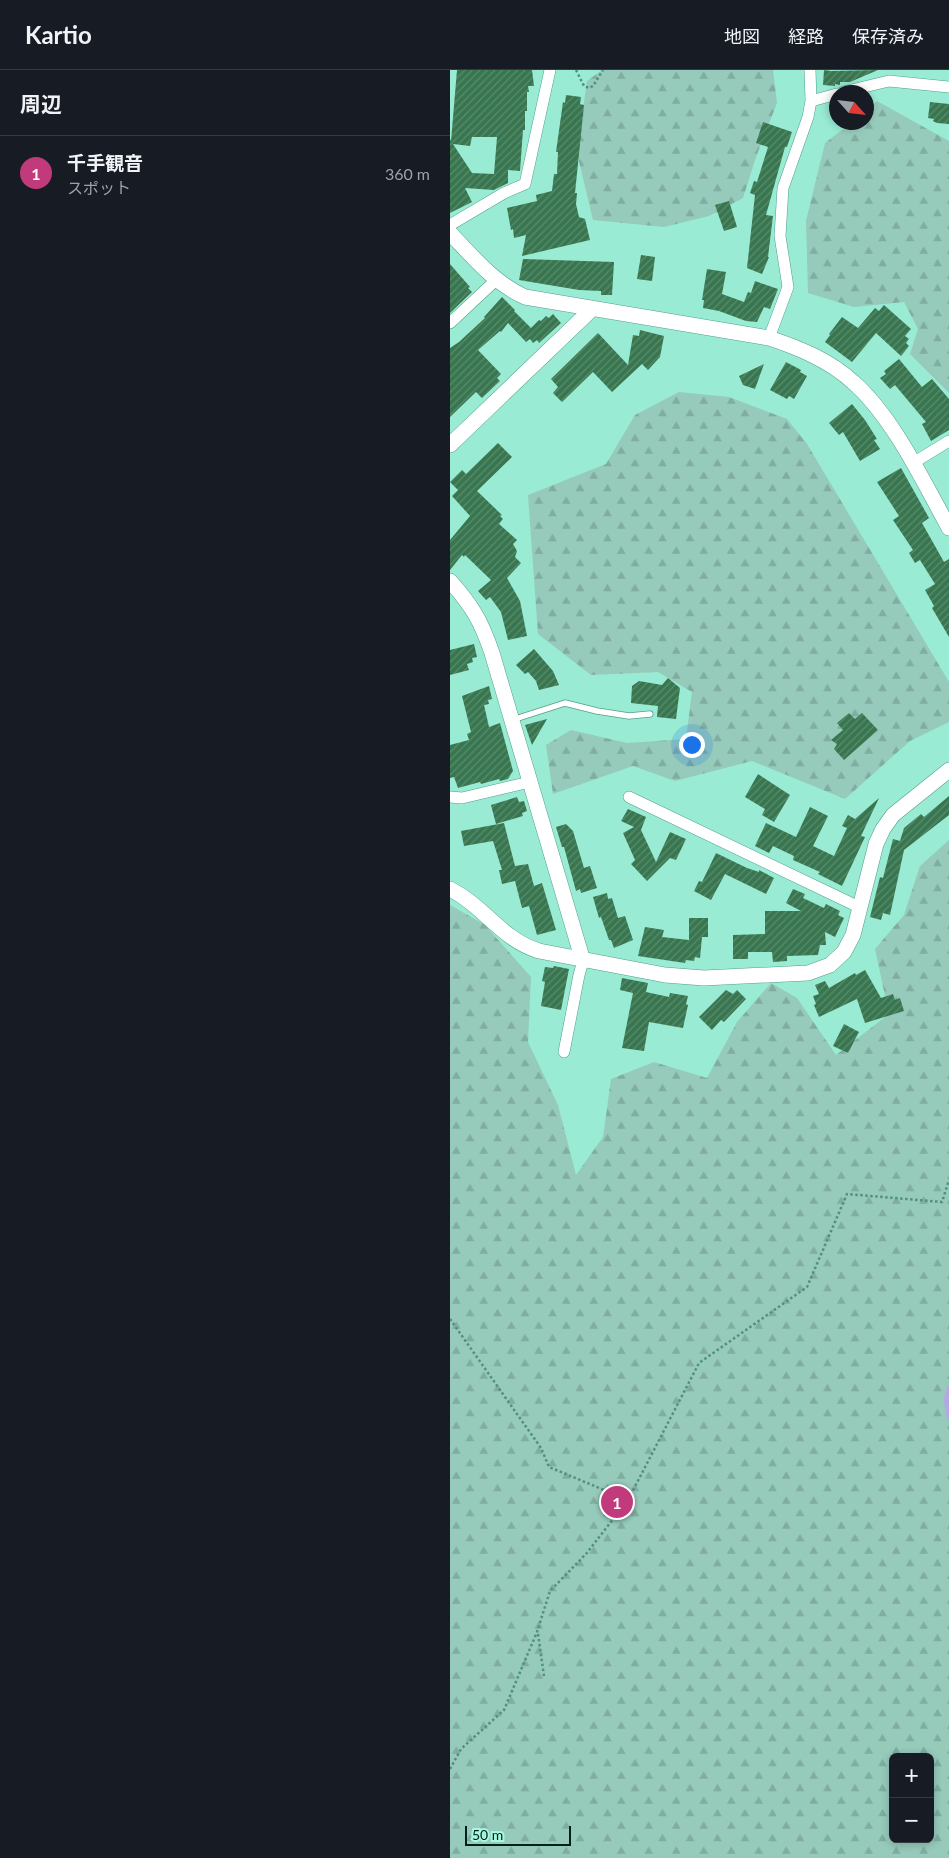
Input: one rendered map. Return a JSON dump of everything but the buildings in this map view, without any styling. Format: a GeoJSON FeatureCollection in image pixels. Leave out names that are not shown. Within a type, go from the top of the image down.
{"type":"FeatureCollection","features":[{"type":"Feature","properties":{"kind":"street"},"geometry":{"type":"LineString","coordinates":[[450,225],[504,193],[525,184],[550,70]]}},
{"type":"Feature","properties":{"kind":"street"},"geometry":{"type":"LineString","coordinates":[[769,338],[788,287],[780,236],[783,188],[808,118],[811,101],[810,70]]}},
{"type":"Feature","properties":{"kind":"street"},"geometry":{"type":"LineString","coordinates":[[862,85],[890,75],[949,88]]}},
{"type":"Feature","properties":{"kind":"street"},"geometry":{"type":"LineString","coordinates":[[811,101],[829,96]]}},
{"type":"Feature","properties":{"kind":"street"},"geometry":{"type":"LineString","coordinates":[[450,232],[496,280],[525,297],[769,338],[802,349],[827,363],[853,382],[890,425],[949,528]]}},
{"type":"Feature","properties":{"kind":"street"},"geometry":{"type":"LineString","coordinates":[[450,323],[496,280]]}},
{"type":"Feature","properties":{"kind":"street"},"geometry":{"type":"LineString","coordinates":[[450,445],[592,309]]}},
{"type":"Feature","properties":{"kind":"street"},"geometry":{"type":"LineString","coordinates":[[913,463],[949,441]]}},
{"type":"Feature","properties":{"kind":"street"},"geometry":{"type":"LineString","coordinates":[[450,581],[470,604],[483,628],[583,960],[578,975],[564,1052]]}},
{"type":"Feature","properties":{"kind":"street"},"geometry":{"type":"LineString","coordinates":[[450,889],[466,897],[512,940],[526,947],[665,975],[704,978],[808,973],[830,965],[844,952],[853,935],[876,844],[883,829],[893,815],[949,770]]}},
{"type":"Feature","properties":{"kind":"street"},"geometry":{"type":"LineString","coordinates":[[450,797],[462,798],[530,782]]}},
{"type":"Feature","properties":{"kind":"street"},"geometry":{"type":"LineString","coordinates":[[630,797],[861,908]]}},
{"type":"Feature","properties":{"kind":"lane"},"geometry":{"type":"LineString","coordinates":[[512,720],[566,703],[629,716],[650,714]]}},
{"type":"Feature","properties":{"kind":"path"},"geometry":{"type":"LineString","coordinates":[[576,70],[584,86],[590,88],[602,70]]}},
{"type":"Feature","properties":{"kind":"path"},"geometry":{"type":"LineString","coordinates":[[450,1769],[461,1749],[504,1710],[537,1632],[550,1591],[586,1554],[628,1500],[699,1363],[807,1288],[847,1194],[942,1202],[949,1180]]}},
{"type":"Feature","properties":{"kind":"path"},"geometry":{"type":"LineString","coordinates":[[450,1319],[541,1448],[549,1467],[628,1500]]}},
{"type":"Feature","properties":{"kind":"path"},"geometry":{"type":"LineString","coordinates":[[537,1632],[544,1676]]}},
{"type":"Feature","properties":{"kind":"green space"},"geometry":{"type":"Polygon","coordinates":[[[602,70],[773,70],[777,103],[756,157],[743,198],[709,216],[664,227],[593,220],[577,153],[587,81],[602,70]]]}},
{"type":"Feature","properties":{"kind":"green space"},"geometry":{"type":"Polygon","coordinates":[[[877,101],[949,141],[949,393],[910,354],[918,329],[904,302],[854,307],[808,293],[806,221],[825,143],[842,130],[874,130],[874,104],[877,101]]]}},
{"type":"Feature","properties":{"kind":"green space"},"geometry":{"type":"Polygon","coordinates":[[[679,392],[729,397],[787,419],[807,444],[949,682],[949,722],[910,741],[845,799],[752,761],[675,781],[633,766],[553,794],[546,745],[571,730],[627,743],[686,739],[692,692],[658,672],[591,675],[538,634],[528,495],[606,464],[635,415],[679,392]]]}},
{"type":"Feature","properties":{"kind":"green space"},"geometry":{"type":"Polygon","coordinates":[[[949,840],[949,1858],[450,1858],[450,905],[485,925],[531,977],[528,1042],[558,1105],[576,1175],[603,1137],[611,1079],[654,1062],[707,1078],[737,1022],[771,983],[797,998],[836,1055],[889,1014],[875,949],[904,915],[920,866],[949,840]]]}},
{"type":"Feature","properties":{"kind":"waterway"},"geometry":{"type":"LineString","coordinates":[[949,1388],[946,1400],[949,1417]]}},
{"type":"Feature","properties":{"kind":"place","name":"千手観音"},"geometry":{"type":"Point","coordinates":[617,1502]}}]}
